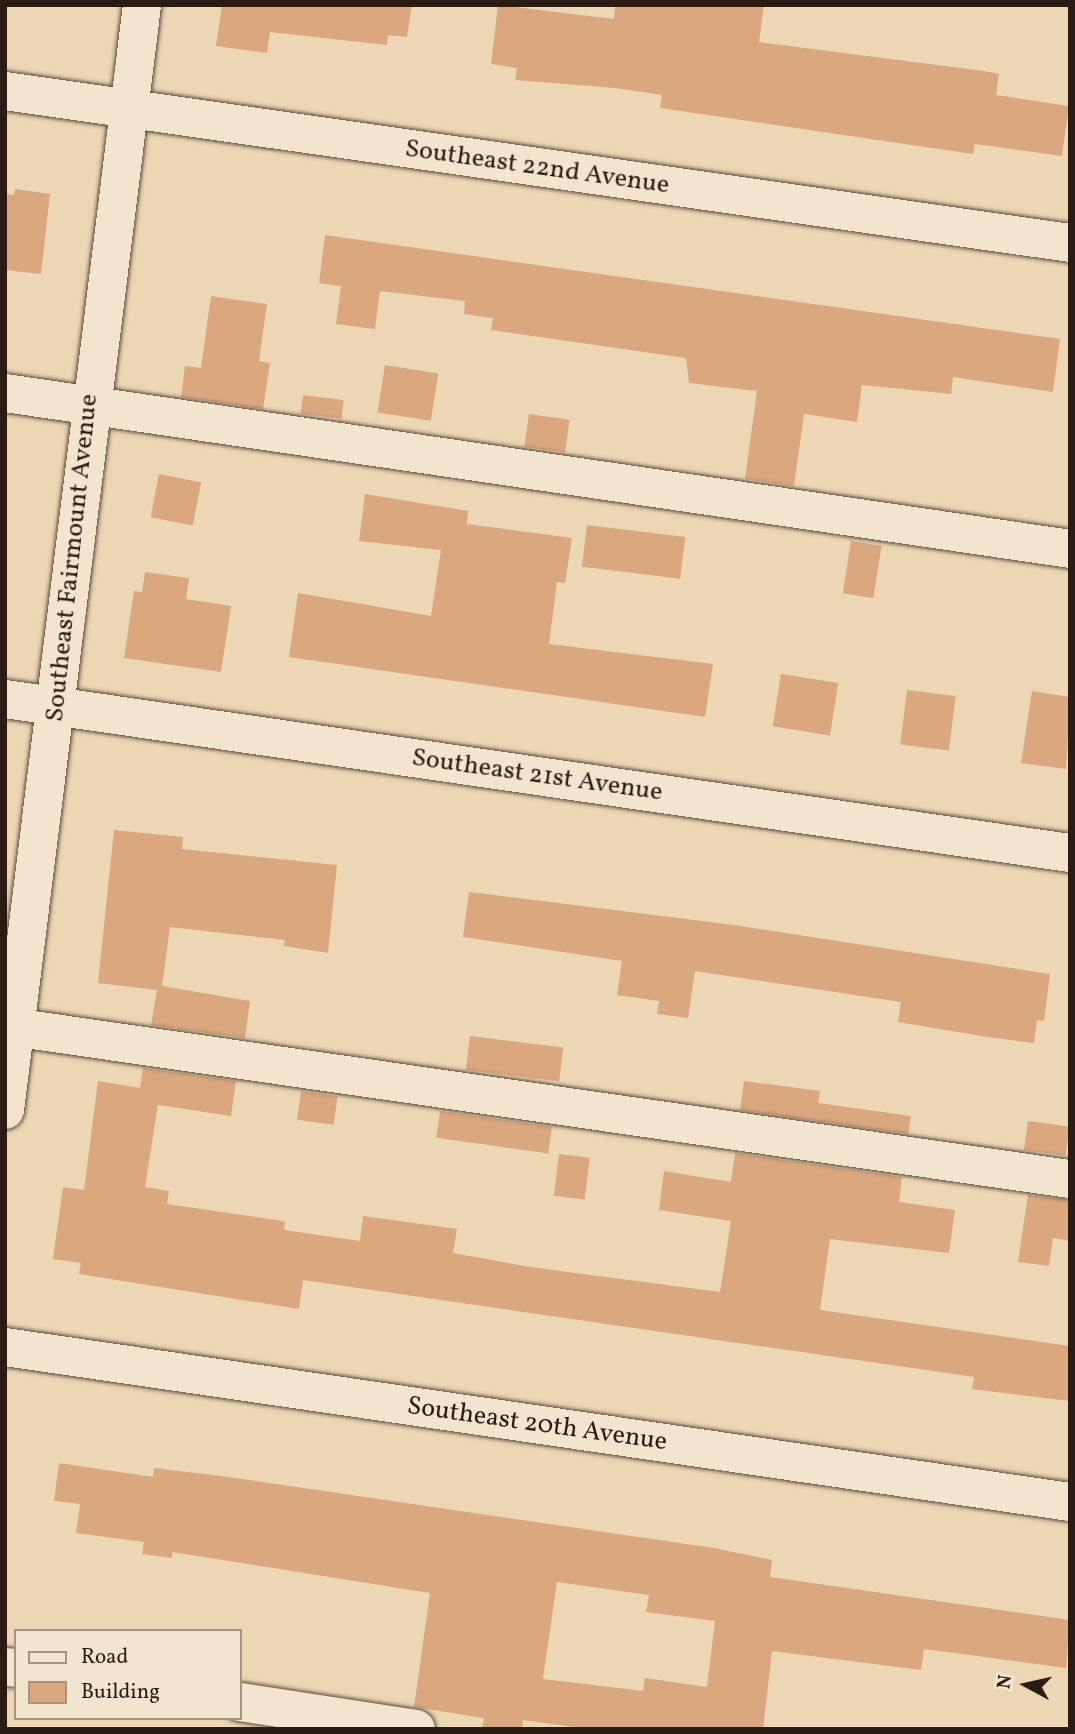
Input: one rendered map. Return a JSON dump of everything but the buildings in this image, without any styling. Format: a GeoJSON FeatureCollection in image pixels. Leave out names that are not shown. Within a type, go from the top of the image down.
{"type":"FeatureCollection","features":[{"type":"Feature","properties":{"kind":"street","name":"Southeast Fairmount Avenue"},"geometry":{"type":"LineString","coordinates":[[5,1110],[10,1027],[56,707],[89,406],[142,5]]}},
{"type":"Feature","properties":{"kind":"street","name":"Southeast 22nd Avenue"},"geometry":{"type":"LineString","coordinates":[[5,91],[1070,243]]}},
{"type":"Feature","properties":{"kind":"street"},"geometry":{"type":"LineString","coordinates":[[5,393],[1070,549]]}},
{"type":"Feature","properties":{"kind":"street","name":"Southeast 21st Avenue"},"geometry":{"type":"LineString","coordinates":[[5,699],[1070,853]]}},
{"type":"Feature","properties":{"kind":"street"},"geometry":{"type":"LineString","coordinates":[[10,1027],[1070,1179]]}},
{"type":"Feature","properties":{"kind":"street","name":"Southeast 20th Avenue"},"geometry":{"type":"LineString","coordinates":[[5,1347],[1070,1502]]}},
{"type":"Feature","properties":{"kind":"street"},"geometry":{"type":"LineString","coordinates":[[242,1702],[416,1729]]}}]}
